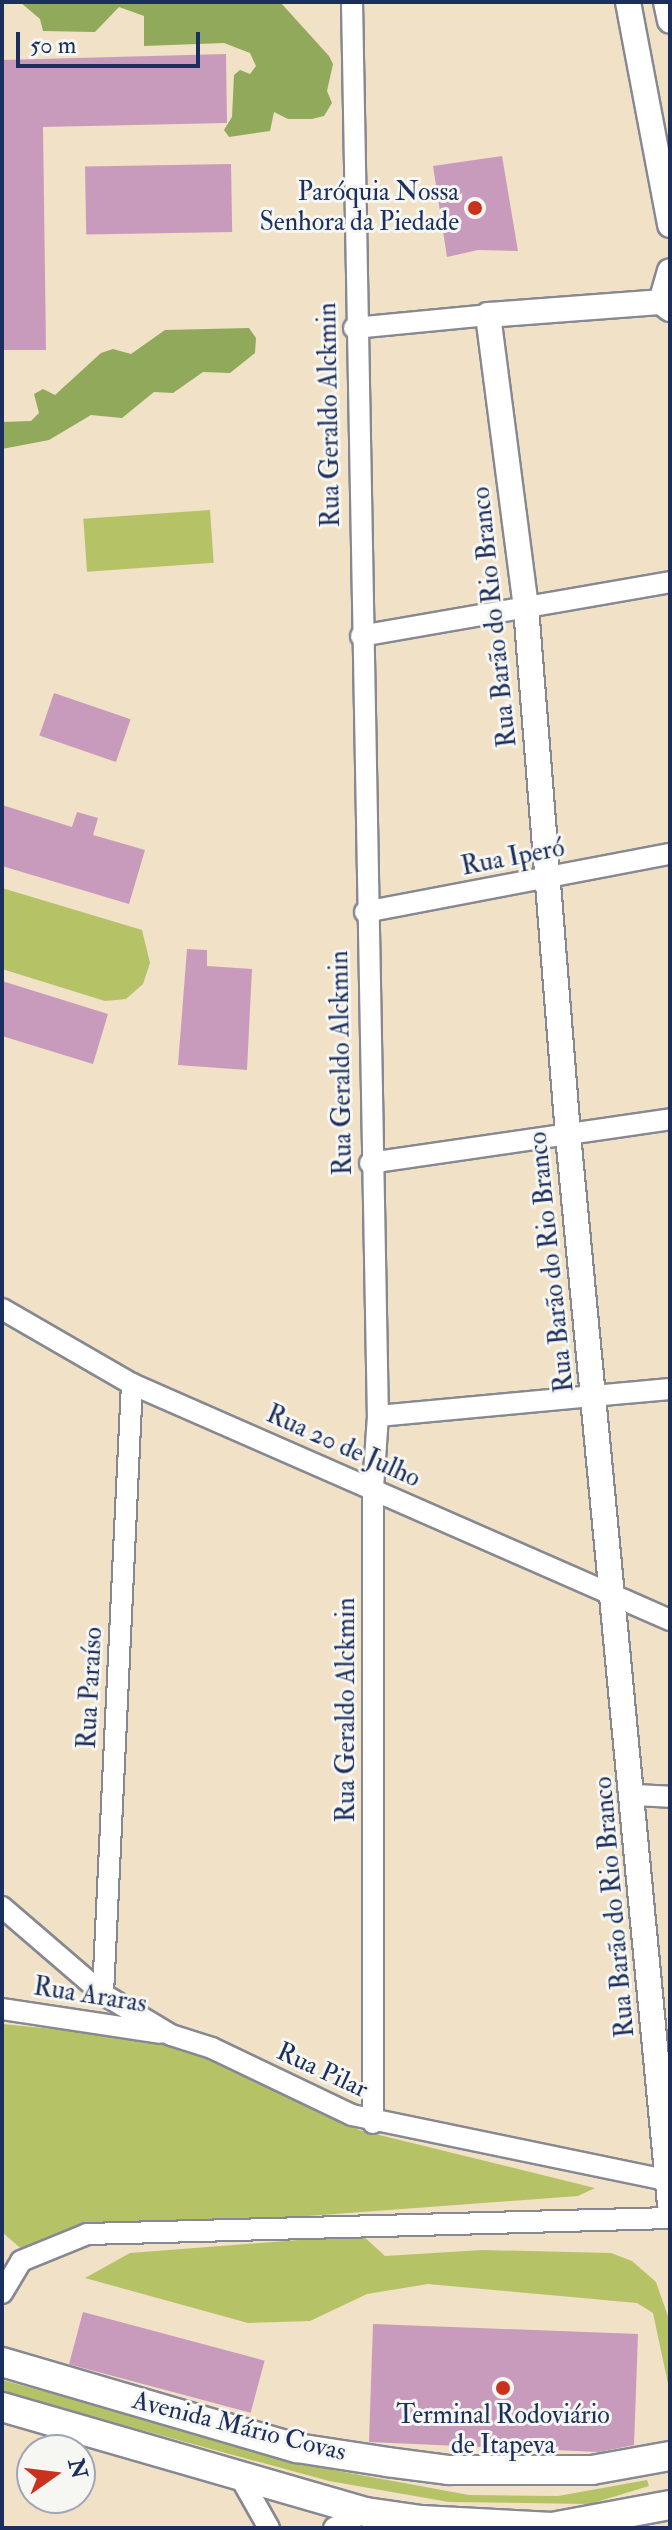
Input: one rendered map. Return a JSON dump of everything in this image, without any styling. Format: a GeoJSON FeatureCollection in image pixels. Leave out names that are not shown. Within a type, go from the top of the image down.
{"type":"FeatureCollection","features":[{"type":"Feature","properties":{"kind":"main road","name":"Avenida Mário Covas"},"geometry":{"type":"LineString","coordinates":[[2,2362],[297,2448],[387,2462],[449,2470],[592,2470],[670,2456]]}},
{"type":"Feature","properties":{"kind":"main road","name":"Avenida Mário Covas"},"geometry":{"type":"LineString","coordinates":[[2,2407],[366,2512],[552,2527],[670,2505]]}},
{"type":"Feature","properties":{"kind":"street","name":"Rua Geraldo Alckmin"},"geometry":{"type":"LineString","coordinates":[[352,2],[354,328],[370,1163],[378,1416],[373,1488],[373,2123]]}},
{"type":"Feature","properties":{"kind":"street"},"geometry":{"type":"LineString","coordinates":[[628,2],[666,174],[670,225]]}},
{"type":"Feature","properties":{"kind":"street"},"geometry":{"type":"LineString","coordinates":[[666,2],[670,21]]}},
{"type":"Feature","properties":{"kind":"street"},"geometry":{"type":"LineString","coordinates":[[354,328],[488,315],[665,306],[670,271]]}},
{"type":"Feature","properties":{"kind":"street","name":"Rua Barão do Rio Branco"},"geometry":{"type":"LineString","coordinates":[[488,315],[526,608],[545,878],[568,1135],[610,1596],[635,1795],[668,2189]]}},
{"type":"Feature","properties":{"kind":"street"},"geometry":{"type":"LineString","coordinates":[[361,636],[670,582]]}},
{"type":"Feature","properties":{"kind":"street","name":"Rua Iperó"},"geometry":{"type":"LineString","coordinates":[[365,912],[670,854]]}},
{"type":"Feature","properties":{"kind":"street"},"geometry":{"type":"LineString","coordinates":[[370,1163],[670,1119]]}},
{"type":"Feature","properties":{"kind":"street","name":"Rua 20 de Julho"},"geometry":{"type":"LineString","coordinates":[[2,1309],[132,1384],[670,1620]]}},
{"type":"Feature","properties":{"kind":"street","name":"Rua Paraíso"},"geometry":{"type":"LineString","coordinates":[[103,1994],[132,1384]]}},
{"type":"Feature","properties":{"kind":"street"},"geometry":{"type":"LineString","coordinates":[[378,1416],[670,1389]]}},
{"type":"Feature","properties":{"kind":"street"},"geometry":{"type":"LineString","coordinates":[[635,1795],[670,1797]]}},
{"type":"Feature","properties":{"kind":"street","name":"Rua Pilar"},"geometry":{"type":"LineString","coordinates":[[2,1907],[103,1994],[171,2035],[212,2048],[373,2123],[668,2189]]}},
{"type":"Feature","properties":{"kind":"street","name":"Rua Araras"},"geometry":{"type":"LineString","coordinates":[[2,2009],[171,2035]]}},
{"type":"Feature","properties":{"kind":"street"},"geometry":{"type":"LineString","coordinates":[[2,2293],[21,2261],[34,2252],[87,2234],[670,2218]]}},
{"type":"Feature","properties":{"kind":"street"},"geometry":{"type":"LineString","coordinates":[[239,2475],[269,2528]]}},
{"type":"Feature","properties":{"kind":"street"},"geometry":{"type":"LineString","coordinates":[[334,2528],[366,2512]]}},
{"type":"Feature","properties":{"kind":"green space"},"geometry":{"type":"Polygon","coordinates":[[[20,2],[280,2],[329,56],[333,64],[327,91],[332,103],[324,116],[288,119],[274,112],[270,131],[229,137],[224,130],[232,117],[234,75],[240,70],[250,74],[256,66],[250,53],[224,43],[144,46],[144,16],[119,7],[95,32],[43,31],[40,19],[20,2]]]}},
{"type":"Feature","properties":{"kind":"green space"},"geometry":{"type":"Polygon","coordinates":[[[249,328],[256,338],[255,353],[230,373],[203,372],[173,393],[154,392],[122,418],[91,415],[49,440],[2,449],[2,422],[31,421],[39,413],[34,394],[43,389],[55,395],[101,353],[113,349],[131,354],[165,330],[249,328]]]}},
{"type":"Feature","properties":{"kind":"green space"},"geometry":{"type":"Polygon","coordinates":[[[210,510],[214,563],[87,572],[83,519],[210,510]]]}},
{"type":"Feature","properties":{"kind":"green space"},"geometry":{"type":"Polygon","coordinates":[[[2,888],[142,930],[150,963],[143,984],[126,999],[105,1001],[2,969],[2,888]]]}},
{"type":"Feature","properties":{"kind":"green space"},"geometry":{"type":"Polygon","coordinates":[[[2,2024],[168,2040],[359,2130],[595,2188],[578,2196],[78,2233],[25,2252],[2,2232],[2,2024]]]}},
{"type":"Feature","properties":{"kind":"green space"},"geometry":{"type":"Polygon","coordinates":[[[362,2235],[385,2256],[482,2250],[611,2253],[632,2261],[656,2282],[670,2322],[670,2393],[653,2313],[637,2303],[428,2284],[367,2294],[310,2321],[248,2323],[85,2278],[130,2253],[362,2235]]]}},
{"type":"Feature","properties":{"kind":"green space"},"geometry":{"type":"Polygon","coordinates":[[[2,2380],[333,2470],[469,2495],[558,2496],[647,2480],[649,2486],[590,2504],[449,2502],[329,2481],[2,2392],[2,2380]]]}},
{"type":"Feature","properties":{"kind":"building"},"geometry":{"type":"Polygon","coordinates":[[[226,54],[227,123],[43,127],[46,350],[2,350],[2,60],[226,54]]]}},
{"type":"Feature","properties":{"kind":"building","name":"Paróquia Nossa Senhora da Piedade"},"geometry":{"type":"Polygon","coordinates":[[[502,156],[518,251],[478,250],[447,257],[433,166],[502,156]]]}},
{"type":"Feature","properties":{"kind":"building"},"geometry":{"type":"Polygon","coordinates":[[[231,164],[232,232],[86,235],[85,167],[231,164]]]}},
{"type":"Feature","properties":{"kind":"building"},"geometry":{"type":"Polygon","coordinates":[[[54,693],[131,719],[116,762],[39,736],[54,693]]]}},
{"type":"Feature","properties":{"kind":"building"},"geometry":{"type":"Polygon","coordinates":[[[2,805],[72,827],[77,812],[98,818],[93,835],[145,850],[129,904],[2,866],[2,805]]]}},
{"type":"Feature","properties":{"kind":"building"},"geometry":{"type":"Polygon","coordinates":[[[187,949],[207,950],[207,966],[252,969],[247,1070],[178,1065],[187,949]]]}},
{"type":"Feature","properties":{"kind":"building"},"geometry":{"type":"Polygon","coordinates":[[[2,981],[108,1014],[93,1064],[2,1036],[2,981]]]}},
{"type":"Feature","properties":{"kind":"building"},"geometry":{"type":"Polygon","coordinates":[[[83,2312],[265,2361],[251,2413],[69,2364],[83,2312]]]}},
{"type":"Feature","properties":{"kind":"building","name":"Terminal Rodoviário de Itapeva"},"geometry":{"type":"Polygon","coordinates":[[[373,2324],[638,2334],[634,2445],[599,2452],[369,2442],[373,2324]]]}},
{"type":"Feature","properties":{"kind":"place","name":"Paróquia Nossa Senhora da Piedade"},"geometry":{"type":"Point","coordinates":[475,208]}},
{"type":"Feature","properties":{"kind":"place","name":"Terminal Rodoviário de Itapeva"},"geometry":{"type":"Point","coordinates":[503,2388]}}]}
